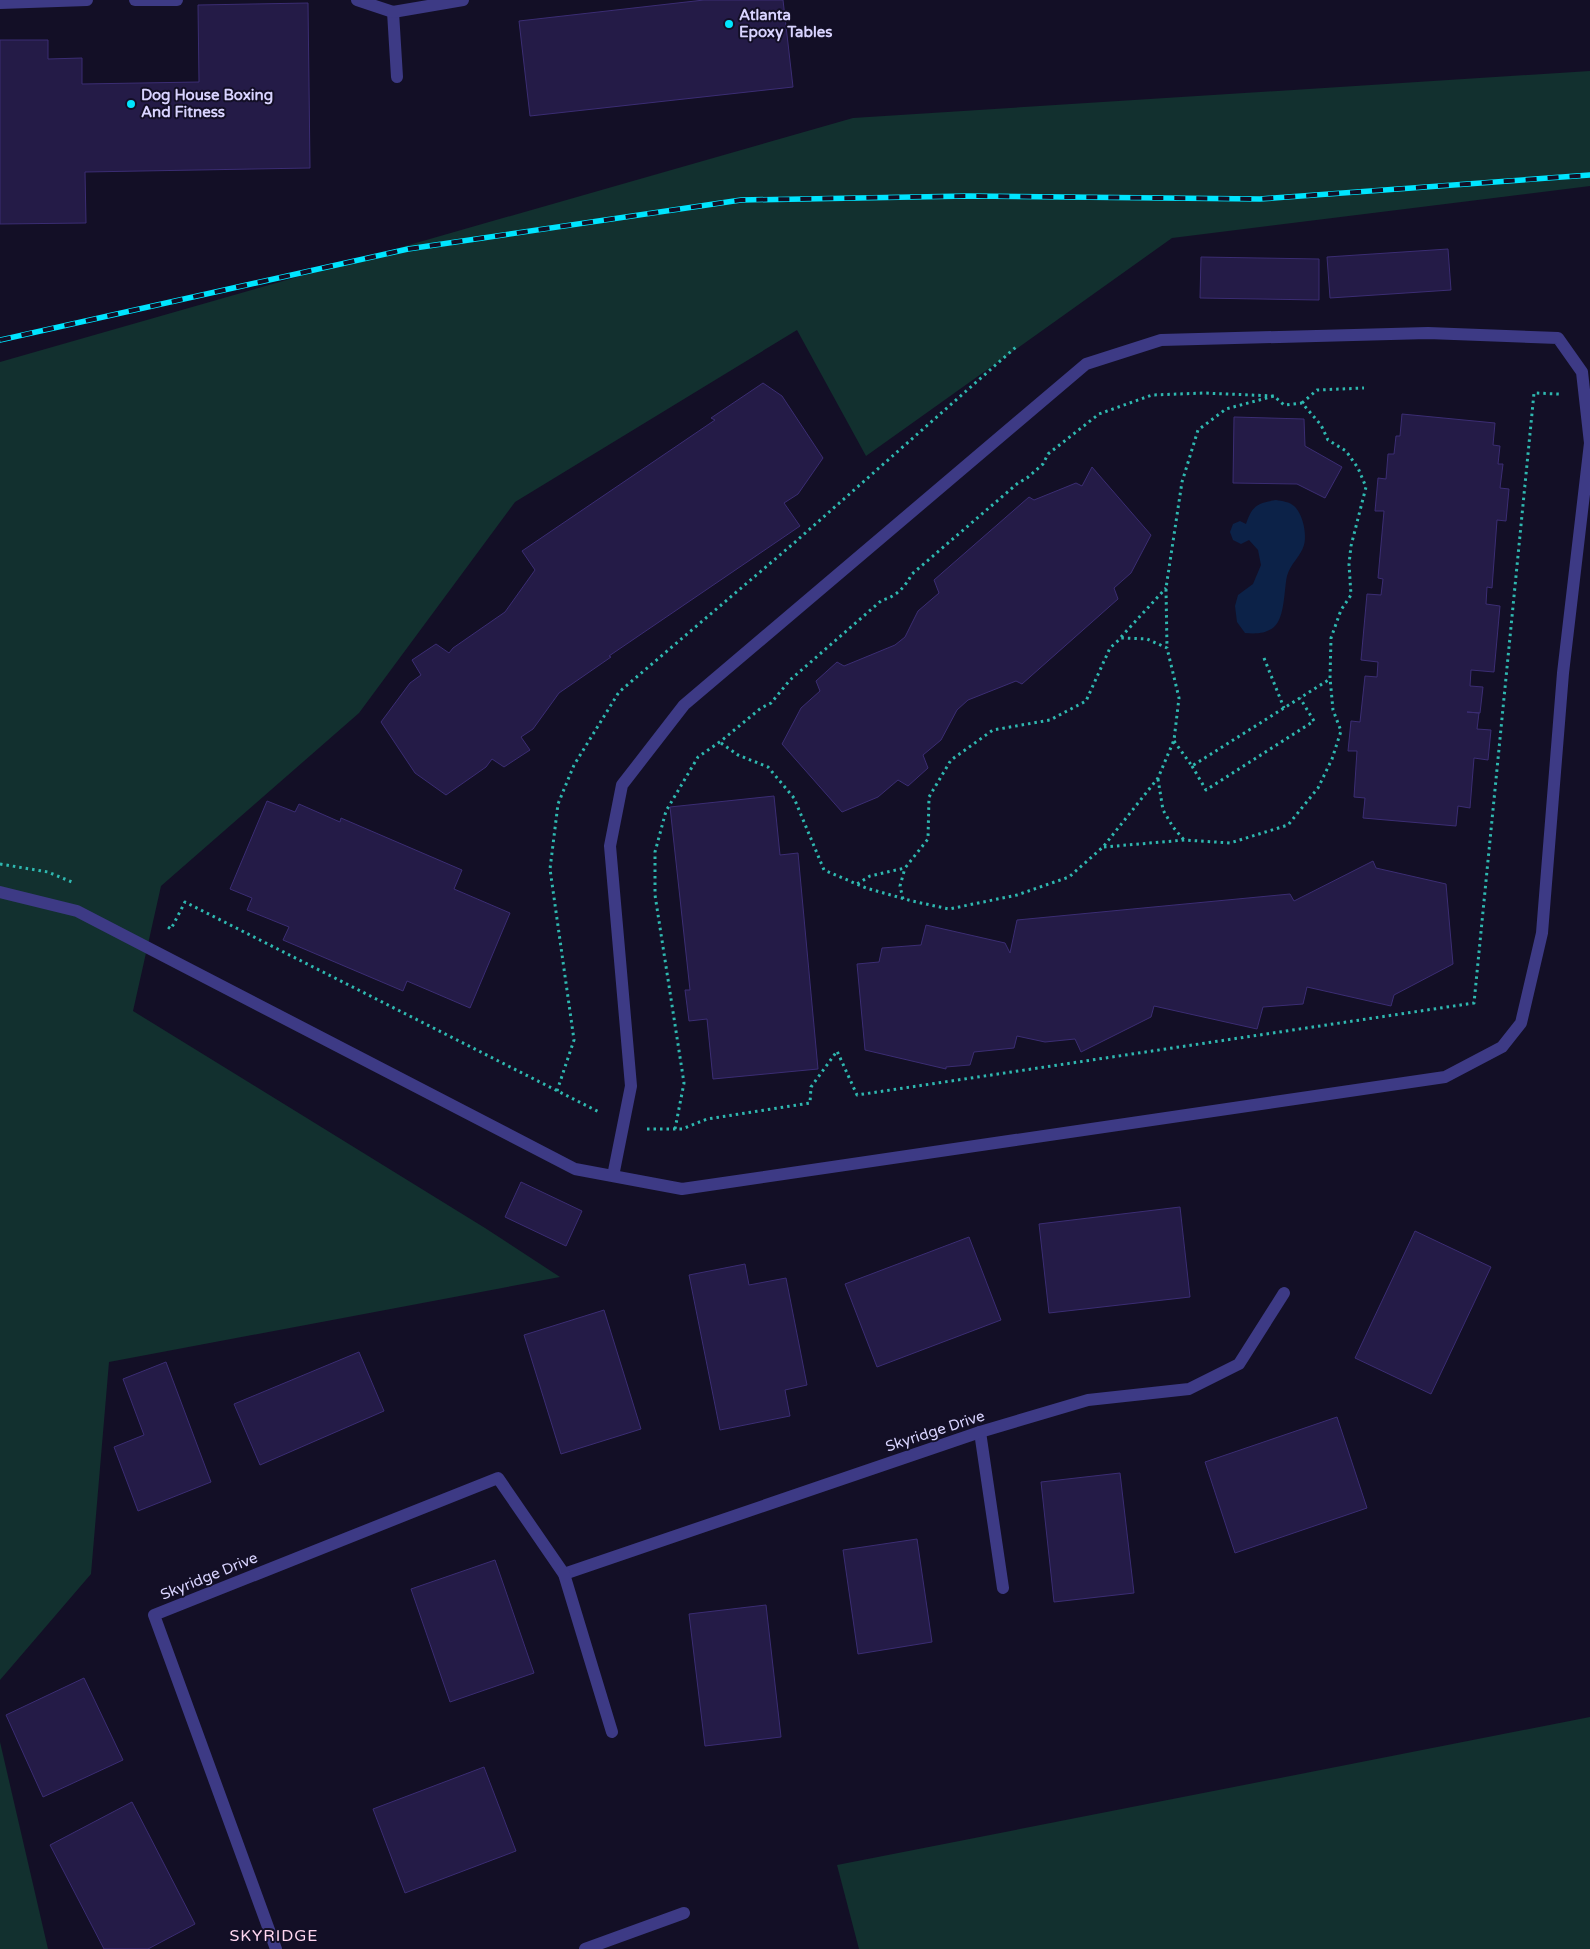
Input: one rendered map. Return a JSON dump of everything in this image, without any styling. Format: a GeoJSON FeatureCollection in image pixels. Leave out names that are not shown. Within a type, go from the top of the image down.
{"type":"FeatureCollection","features":[{"type":"Feature","properties":{"kind":"street"},"geometry":{"type":"LineString","coordinates":[[0,4],[87,0]]}},
{"type":"Feature","properties":{"kind":"street"},"geometry":{"type":"LineString","coordinates":[[135,0],[177,0]]}},
{"type":"Feature","properties":{"kind":"street"},"geometry":{"type":"LineString","coordinates":[[357,0],[393,12],[463,0]]}},
{"type":"Feature","properties":{"kind":"street"},"geometry":{"type":"LineString","coordinates":[[393,12],[397,77]]}},
{"type":"Feature","properties":{"kind":"street"},"geometry":{"type":"LineString","coordinates":[[0,892],[77,912],[575,1169],[682,1189],[1445,1077],[1502,1047],[1521,1023],[1542,933],[1563,673],[1590,443],[1582,372],[1558,338],[1428,333],[1161,340],[1086,364],[684,705],[622,785],[610,846],[631,1086],[613,1176]]}},
{"type":"Feature","properties":{"kind":"street","name":"Skyridge Drive"},"geometry":{"type":"LineString","coordinates":[[564,1574],[980,1432],[1088,1400],[1189,1389],[1240,1364],[1284,1293]]}},
{"type":"Feature","properties":{"kind":"street"},"geometry":{"type":"LineString","coordinates":[[980,1432],[1003,1588]]}},
{"type":"Feature","properties":{"kind":"street","name":"Skyridge Drive"},"geometry":{"type":"LineString","coordinates":[[276,1949],[154,1615],[498,1478],[564,1574],[612,1732]]}},
{"type":"Feature","properties":{"kind":"street"},"geometry":{"type":"LineString","coordinates":[[585,1949],[684,1913]]}},
{"type":"Feature","properties":{"kind":"path"},"geometry":{"type":"LineString","coordinates":[[675,1129],[684,1083],[655,895],[655,852],[666,811],[698,757],[721,742],[760,708],[771,703],[797,674],[882,600],[892,598],[907,583],[912,574],[1018,483],[1032,474],[1043,464],[1048,454],[1099,414],[1152,395],[1204,393],[1274,396],[1284,405],[1302,404],[1316,390],[1364,388]]}},
{"type":"Feature","properties":{"kind":"path"},"geometry":{"type":"LineString","coordinates":[[162,924],[171,929],[185,902],[557,1091],[624,1123],[644,1129],[682,1129],[707,1119],[810,1104],[811,1087],[837,1051],[857,1095],[1474,1003],[1534,393],[1584,394]]}},
{"type":"Feature","properties":{"kind":"path"},"geometry":{"type":"LineString","coordinates":[[721,743],[738,755],[768,766],[794,798],[824,870],[857,884],[903,899],[949,908],[1017,895],[1069,877],[1104,847],[1158,778],[1174,740],[1179,698],[1167,648],[1166,588],[1182,482],[1198,430],[1226,409],[1274,396]]}},
{"type":"Feature","properties":{"kind":"path"},"geometry":{"type":"LineString","coordinates":[[1104,847],[1185,840],[1230,844],[1288,825],[1318,788],[1332,759],[1341,731],[1333,710],[1330,678],[1331,638],[1341,610],[1351,595],[1349,564],[1351,546],[1366,487],[1358,468],[1346,451],[1328,440],[1321,425],[1302,404]]}},
{"type":"Feature","properties":{"kind":"path"},"geometry":{"type":"LineString","coordinates":[[903,899],[900,886],[905,868],[928,839],[929,797],[951,760],[993,730],[1050,720],[1086,701],[1110,648],[1166,588]]}},
{"type":"Feature","properties":{"kind":"path"},"geometry":{"type":"LineString","coordinates":[[1121,638],[1147,639],[1167,648]]}},
{"type":"Feature","properties":{"kind":"path"},"geometry":{"type":"LineString","coordinates":[[1264,658],[1284,708]]}},
{"type":"Feature","properties":{"kind":"path"},"geometry":{"type":"LineString","coordinates":[[1192,766],[1330,678]]}},
{"type":"Feature","properties":{"kind":"path"},"geometry":{"type":"LineString","coordinates":[[1174,740],[1206,790],[1314,721],[1300,698]]}},
{"type":"Feature","properties":{"kind":"path"},"geometry":{"type":"LineString","coordinates":[[1158,778],[1163,810],[1185,840]]}},
{"type":"Feature","properties":{"kind":"path"},"geometry":{"type":"LineString","coordinates":[[0,864],[48,872],[74,883]]}},
{"type":"Feature","properties":{"kind":"path"},"geometry":{"type":"LineString","coordinates":[[857,884],[870,876],[905,868]]}},
{"type":"Feature","properties":{"kind":"green space"},"geometry":{"type":"Polygon","coordinates":[[[1590,71],[1590,186],[1172,238],[866,456],[797,330],[515,502],[359,713],[161,886],[133,1011],[485,1228],[560,1277],[109,1362],[91,1574],[0,1680],[0,362],[853,118],[1590,71]]]}},
{"type":"Feature","properties":{"kind":"green space"},"geometry":{"type":"Polygon","coordinates":[[[1590,1717],[1590,1949],[859,1949],[837,1865],[1590,1717]]]}},
{"type":"Feature","properties":{"kind":"green space"},"geometry":{"type":"Polygon","coordinates":[[[0,1742],[48,1949],[0,1949],[0,1742]]]}},
{"type":"Feature","properties":{"kind":"water"},"geometry":{"type":"Polygon","coordinates":[[[1276,500],[1294,506],[1300,514],[1304,524],[1304,545],[1288,572],[1278,623],[1264,632],[1245,633],[1237,622],[1235,606],[1238,595],[1253,584],[1261,565],[1258,550],[1249,540],[1241,544],[1233,540],[1230,532],[1233,524],[1240,521],[1246,524],[1256,506],[1264,502],[1276,500]]]}},
{"type":"Feature","properties":{"kind":"building"},"geometry":{"type":"Polygon","coordinates":[[[704,0],[783,0],[793,87],[530,116],[519,21],[704,0]]]}},
{"type":"Feature","properties":{"kind":"building"},"geometry":{"type":"Polygon","coordinates":[[[308,3],[310,168],[85,172],[86,223],[0,224],[0,40],[48,40],[48,59],[82,58],[82,84],[199,82],[198,5],[308,3]]]}},
{"type":"Feature","properties":{"kind":"building"},"geometry":{"type":"Polygon","coordinates":[[[1448,249],[1451,290],[1330,298],[1327,257],[1448,249]]]}},
{"type":"Feature","properties":{"kind":"building"},"geometry":{"type":"Polygon","coordinates":[[[1201,257],[1319,259],[1319,300],[1200,298],[1201,257]]]}},
{"type":"Feature","properties":{"kind":"building"},"geometry":{"type":"Polygon","coordinates":[[[763,383],[782,396],[823,458],[798,494],[784,503],[800,526],[609,656],[611,657],[559,693],[533,729],[521,737],[530,750],[504,767],[492,759],[486,767],[446,795],[415,773],[381,722],[410,683],[421,675],[412,660],[436,644],[449,653],[453,648],[505,612],[535,570],[522,551],[715,420],[711,418],[763,383]]]}},
{"type":"Feature","properties":{"kind":"building"},"geometry":{"type":"Polygon","coordinates":[[[1402,414],[1495,423],[1493,445],[1500,446],[1498,464],[1503,464],[1500,488],[1509,489],[1506,521],[1497,520],[1492,588],[1487,587],[1486,604],[1500,606],[1494,672],[1471,670],[1470,686],[1483,687],[1480,713],[1467,712],[1479,713],[1477,729],[1491,730],[1488,760],[1474,758],[1470,808],[1458,806],[1456,826],[1363,818],[1365,798],[1354,797],[1357,751],[1348,751],[1351,721],[1360,722],[1365,676],[1377,677],[1378,662],[1361,660],[1367,594],[1381,595],[1383,579],[1378,578],[1384,511],[1375,511],[1378,478],[1386,479],[1388,454],[1394,454],[1396,436],[1400,436],[1402,414]]]}},
{"type":"Feature","properties":{"kind":"building"},"geometry":{"type":"Polygon","coordinates":[[[1234,417],[1304,419],[1305,446],[1342,467],[1325,498],[1297,484],[1233,483],[1234,417]]]}},
{"type":"Feature","properties":{"kind":"building"},"geometry":{"type":"Polygon","coordinates":[[[1092,467],[1151,535],[1131,573],[1114,588],[1118,599],[1022,684],[1016,681],[968,700],[957,710],[941,740],[923,755],[928,768],[908,786],[898,780],[878,797],[842,812],[782,744],[801,708],[820,691],[816,681],[837,662],[844,666],[895,645],[905,637],[918,611],[939,593],[934,580],[1029,497],[1034,500],[1076,483],[1082,486],[1092,467]]]}},
{"type":"Feature","properties":{"kind":"building"},"geometry":{"type":"Polygon","coordinates":[[[774,796],[780,855],[798,853],[818,1069],[713,1079],[707,1019],[689,1021],[685,990],[690,990],[670,807],[774,796]]]}},
{"type":"Feature","properties":{"kind":"building"},"geometry":{"type":"Polygon","coordinates":[[[267,801],[295,812],[299,804],[340,822],[341,818],[462,870],[454,889],[510,913],[470,1008],[407,981],[403,991],[283,940],[289,927],[247,910],[252,898],[230,889],[267,801]]]}},
{"type":"Feature","properties":{"kind":"building"},"geometry":{"type":"Polygon","coordinates":[[[1373,861],[1376,868],[1446,884],[1453,964],[1394,995],[1391,1006],[1307,987],[1303,1004],[1263,1007],[1257,1029],[1154,1006],[1151,1017],[1081,1052],[1075,1039],[1045,1042],[1017,1036],[1014,1048],[974,1052],[970,1065],[946,1067],[946,1069],[865,1050],[857,964],[879,962],[882,948],[921,945],[926,925],[1005,943],[1010,953],[1017,920],[1290,894],[1294,901],[1373,861]]]}},
{"type":"Feature","properties":{"kind":"building"},"geometry":{"type":"Polygon","coordinates":[[[521,1182],[582,1211],[566,1246],[505,1217],[521,1182]]]}},
{"type":"Feature","properties":{"kind":"building"},"geometry":{"type":"Polygon","coordinates":[[[1180,1207],[1190,1297],[1049,1313],[1039,1224],[1180,1207]]]}},
{"type":"Feature","properties":{"kind":"building"},"geometry":{"type":"Polygon","coordinates":[[[1415,1231],[1491,1267],[1431,1394],[1355,1358],[1415,1231]]]}},
{"type":"Feature","properties":{"kind":"building"},"geometry":{"type":"Polygon","coordinates":[[[969,1237],[1001,1320],[877,1367],[845,1284],[969,1237]]]}},
{"type":"Feature","properties":{"kind":"building"},"geometry":{"type":"Polygon","coordinates":[[[745,1264],[749,1285],[786,1278],[807,1385],[785,1390],[790,1416],[720,1430],[689,1275],[745,1264]]]}},
{"type":"Feature","properties":{"kind":"building"},"geometry":{"type":"Polygon","coordinates":[[[604,1310],[641,1429],[561,1454],[524,1335],[604,1310]]]}},
{"type":"Feature","properties":{"kind":"building"},"geometry":{"type":"Polygon","coordinates":[[[359,1352],[384,1411],[260,1465],[234,1404],[359,1352]]]}},
{"type":"Feature","properties":{"kind":"building"},"geometry":{"type":"Polygon","coordinates":[[[166,1362],[211,1482],[138,1511],[114,1447],[144,1435],[123,1379],[166,1362]]]}},
{"type":"Feature","properties":{"kind":"building"},"geometry":{"type":"Polygon","coordinates":[[[1337,1417],[1367,1508],[1235,1553],[1205,1462],[1337,1417]]]}},
{"type":"Feature","properties":{"kind":"building"},"geometry":{"type":"Polygon","coordinates":[[[1120,1473],[1134,1593],[1054,1602],[1041,1482],[1120,1473]]]}},
{"type":"Feature","properties":{"kind":"building"},"geometry":{"type":"Polygon","coordinates":[[[917,1539],[932,1642],[858,1654],[843,1550],[917,1539]]]}},
{"type":"Feature","properties":{"kind":"building"},"geometry":{"type":"Polygon","coordinates":[[[495,1560],[534,1673],[450,1702],[411,1589],[495,1560]]]}},
{"type":"Feature","properties":{"kind":"building"},"geometry":{"type":"Polygon","coordinates":[[[766,1605],[781,1737],[705,1746],[689,1614],[766,1605]]]}},
{"type":"Feature","properties":{"kind":"building"},"geometry":{"type":"Polygon","coordinates":[[[84,1678],[123,1760],[43,1797],[6,1715],[84,1678]]]}},
{"type":"Feature","properties":{"kind":"building"},"geometry":{"type":"Polygon","coordinates":[[[484,1767],[516,1851],[405,1893],[373,1809],[484,1767]]]}},
{"type":"Feature","properties":{"kind":"building"},"geometry":{"type":"Polygon","coordinates":[[[132,1802],[195,1924],[148,1949],[104,1949],[50,1845],[132,1802]]]}},
{"type":"Feature","properties":{"kind":"railway"},"geometry":{"type":"LineString","coordinates":[[0,340],[408,249],[741,200],[968,196],[1260,199],[1590,175]]}},
{"type":"Feature","properties":{"kind":"place","name":"Atlanta Epoxy Tables"},"geometry":{"type":"Point","coordinates":[729,24]}},
{"type":"Feature","properties":{"kind":"place","name":"Dog House Boxing And Fitness"},"geometry":{"type":"Point","coordinates":[131,104]}},
{"type":"Feature","properties":{"kind":"district","name":"SKYRIDGE"},"geometry":{"type":"Point","coordinates":[274,1935]}}]}
